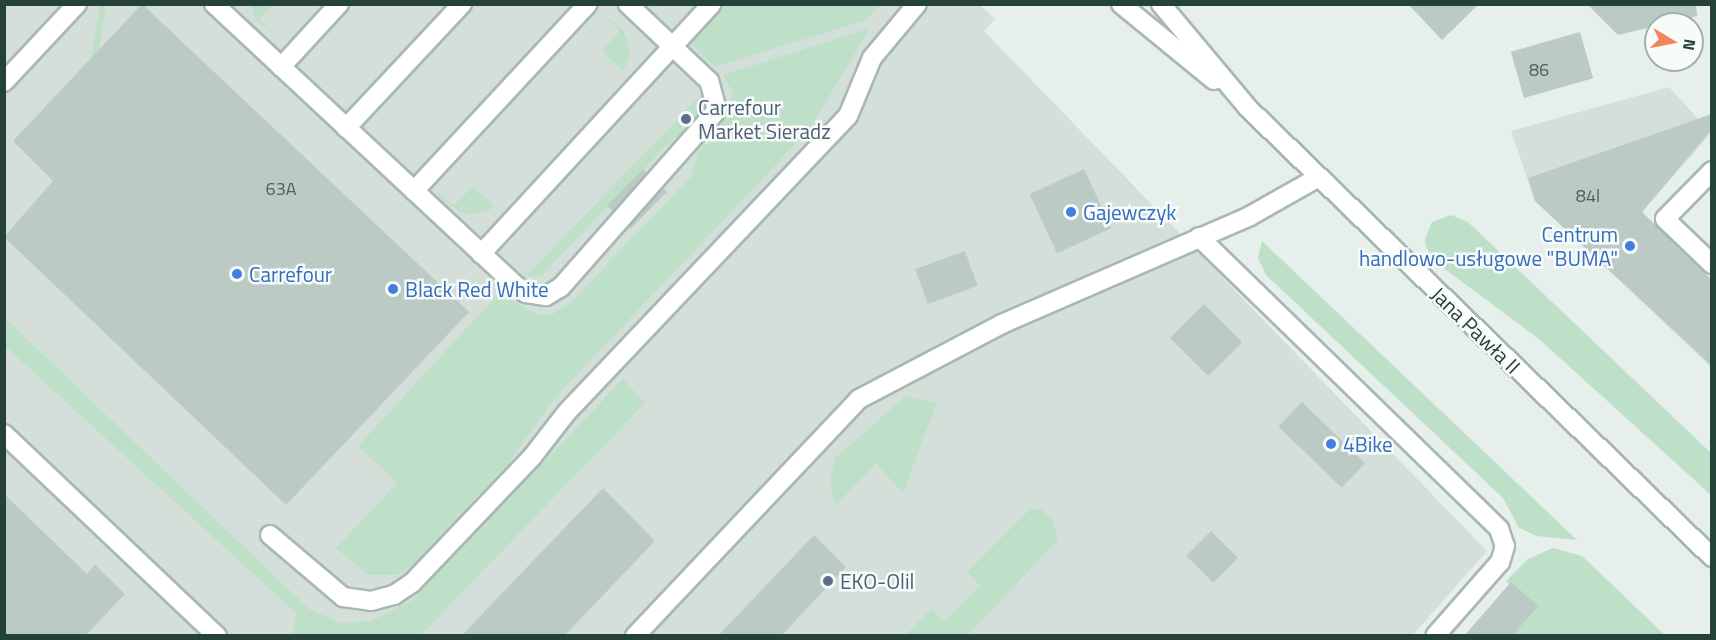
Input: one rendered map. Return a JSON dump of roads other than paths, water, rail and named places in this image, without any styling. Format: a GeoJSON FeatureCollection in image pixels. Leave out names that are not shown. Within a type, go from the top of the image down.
{"type":"FeatureCollection","features":[{"type":"Feature","properties":{"kind":"main road"},"geometry":{"type":"LineString","coordinates":[[4,82],[77,4]]}},
{"type":"Feature","properties":{"kind":"main road"},"geometry":{"type":"LineString","coordinates":[[214,4],[514,284],[526,293],[546,296],[561,287],[717,110],[705,77],[628,4]]}},
{"type":"Feature","properties":{"kind":"main road"},"geometry":{"type":"LineString","coordinates":[[281,67],[339,4]]}},
{"type":"Feature","properties":{"kind":"main road"},"geometry":{"type":"LineString","coordinates":[[346,128],[462,4]]}},
{"type":"Feature","properties":{"kind":"main road"},"geometry":{"type":"LineString","coordinates":[[414,191],[588,4]]}},
{"type":"Feature","properties":{"kind":"main road"},"geometry":{"type":"LineString","coordinates":[[481,254],[712,4]]}},
{"type":"Feature","properties":{"kind":"main road"},"geometry":{"type":"LineString","coordinates":[[270,535],[343,597],[371,601],[394,595],[412,583],[532,457],[567,412],[848,116],[872,58],[917,4]]}},
{"type":"Feature","properties":{"kind":"main road","name":"Jana Pawła II"},"geometry":{"type":"LineString","coordinates":[[1121,4],[1242,101]]}},
{"type":"Feature","properties":{"kind":"main road","name":"Jana Pawła II"},"geometry":{"type":"LineString","coordinates":[[1161,4],[1242,101],[1712,557]]}},
{"type":"Feature","properties":{"kind":"main road"},"geometry":{"type":"LineString","coordinates":[[1712,171],[1665,219],[1712,264]]}},
{"type":"Feature","properties":{"kind":"main road"},"geometry":{"type":"LineString","coordinates":[[635,636],[859,399],[1002,324],[1250,216],[1319,177]]}},
{"type":"Feature","properties":{"kind":"main road"},"geometry":{"type":"LineString","coordinates":[[1199,237],[1499,529],[1505,546],[1500,562],[1435,636]]}},
{"type":"Feature","properties":{"kind":"main road"},"geometry":{"type":"LineString","coordinates":[[4,434],[217,636]]}},
{"type":"Feature","properties":{"kind":"place","name":"Carrefour Market Sieradz"},"geometry":{"type":"Point","coordinates":[686,119]}},
{"type":"Feature","properties":{"kind":"place","name":"Gajewczyk"},"geometry":{"type":"Point","coordinates":[1071,212]}},
{"type":"Feature","properties":{"kind":"place","name":"Centrum handlowo-usługowe \"BUMA\""},"geometry":{"type":"Point","coordinates":[1630,246]}},
{"type":"Feature","properties":{"kind":"place","name":"Carrefour"},"geometry":{"type":"Point","coordinates":[237,274]}},
{"type":"Feature","properties":{"kind":"place","name":"Black Red White"},"geometry":{"type":"Point","coordinates":[393,289]}},
{"type":"Feature","properties":{"kind":"place","name":"4Bike"},"geometry":{"type":"Point","coordinates":[1331,444]}},
{"type":"Feature","properties":{"kind":"place","name":"EKO-Olil"},"geometry":{"type":"Point","coordinates":[828,581]}}]}
